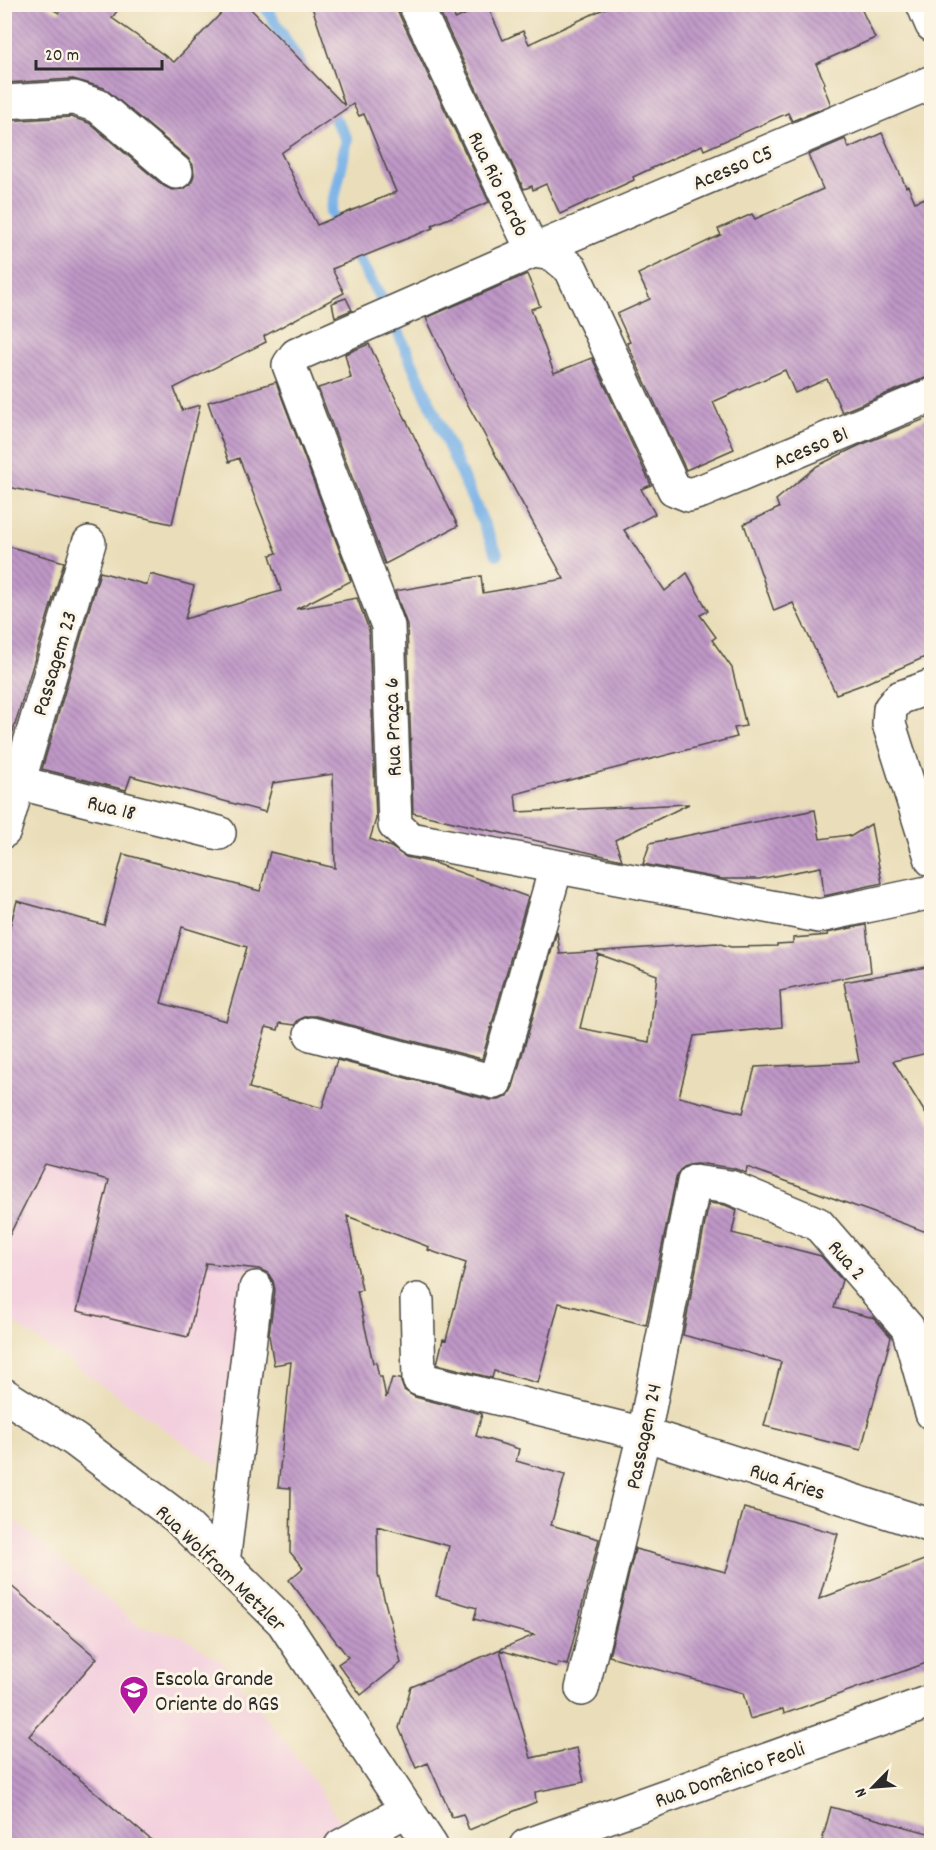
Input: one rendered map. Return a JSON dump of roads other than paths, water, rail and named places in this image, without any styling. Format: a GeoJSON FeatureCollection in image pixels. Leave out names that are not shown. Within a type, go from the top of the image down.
{"type":"FeatureCollection","features":[{"type":"Feature","properties":{"kind":"street"},"geometry":{"type":"LineString","coordinates":[[923,4],[932,25]]}},
{"type":"Feature","properties":{"kind":"street","name":"Rua Rio Pardo"},"geometry":{"type":"LineString","coordinates":[[425,8],[533,251],[552,254],[571,269],[674,489],[689,495]]}},
{"type":"Feature","properties":{"kind":"street","name":"Acesso C5"},"geometry":{"type":"LineString","coordinates":[[533,251],[932,82]]}},
{"type":"Feature","properties":{"kind":"street"},"geometry":{"type":"LineString","coordinates":[[4,102],[74,98],[98,106],[176,172]]}},
{"type":"Feature","properties":{"kind":"street","name":"Rua Praça 6"},"geometry":{"type":"LineString","coordinates":[[533,251],[296,355],[289,365],[388,626],[395,825],[410,839],[819,916],[932,891]]}},
{"type":"Feature","properties":{"kind":"street","name":"Acesso B1"},"geometry":{"type":"LineString","coordinates":[[689,495],[932,395]]}},
{"type":"Feature","properties":{"kind":"street","name":"Passagem 23"},"geometry":{"type":"LineString","coordinates":[[4,831],[11,781],[89,543]]}},
{"type":"Feature","properties":{"kind":"street"},"geometry":{"type":"LineString","coordinates":[[932,686],[899,698],[890,709],[889,724],[932,860]]}},
{"type":"Feature","properties":{"kind":"street","name":"Rua 18"},"geometry":{"type":"LineString","coordinates":[[11,781],[219,832]]}},
{"type":"Feature","properties":{"kind":"street"},"geometry":{"type":"LineString","coordinates":[[311,1034],[495,1082],[556,867]]}},
{"type":"Feature","properties":{"kind":"street","name":"Rua 2"},"geometry":{"type":"LineString","coordinates":[[694,1182],[730,1187],[818,1224],[908,1328],[932,1413]]}},
{"type":"Feature","properties":{"kind":"street","name":"Passagem 24"},"geometry":{"type":"LineString","coordinates":[[582,1689],[644,1434],[694,1182]]}},
{"type":"Feature","properties":{"kind":"street"},"geometry":{"type":"LineString","coordinates":[[224,1563],[256,1288]]}},
{"type":"Feature","properties":{"kind":"street","name":"Rua Áries"},"geometry":{"type":"LineString","coordinates":[[417,1300],[419,1379],[644,1434],[932,1526]]}},
{"type":"Feature","properties":{"kind":"street","name":"Rua Wolfram Metzler"},"geometry":{"type":"LineString","coordinates":[[4,1395],[75,1440],[176,1516],[283,1622],[431,1845]]}},
{"type":"Feature","properties":{"kind":"street","name":"Rua Domênico Feoli"},"geometry":{"type":"LineString","coordinates":[[526,1845],[932,1701]]}},
{"type":"Feature","properties":{"kind":"street"},"geometry":{"type":"LineString","coordinates":[[341,1845],[407,1810]]}},
{"type":"Feature","properties":{"kind":"waterway"},"geometry":{"type":"LineString","coordinates":[[264,4],[301,66]]}},
{"type":"Feature","properties":{"kind":"waterway"},"geometry":{"type":"LineString","coordinates":[[325,103],[347,139],[331,212],[342,231]]}},
{"type":"Feature","properties":{"kind":"waterway"},"geometry":{"type":"LineString","coordinates":[[351,246],[391,316],[497,554]]}},
{"type":"Feature","properties":{"kind":"place","name":"Escola Grande Oriente do RGS"},"geometry":{"type":"Point","coordinates":[134,1716]}}]}
